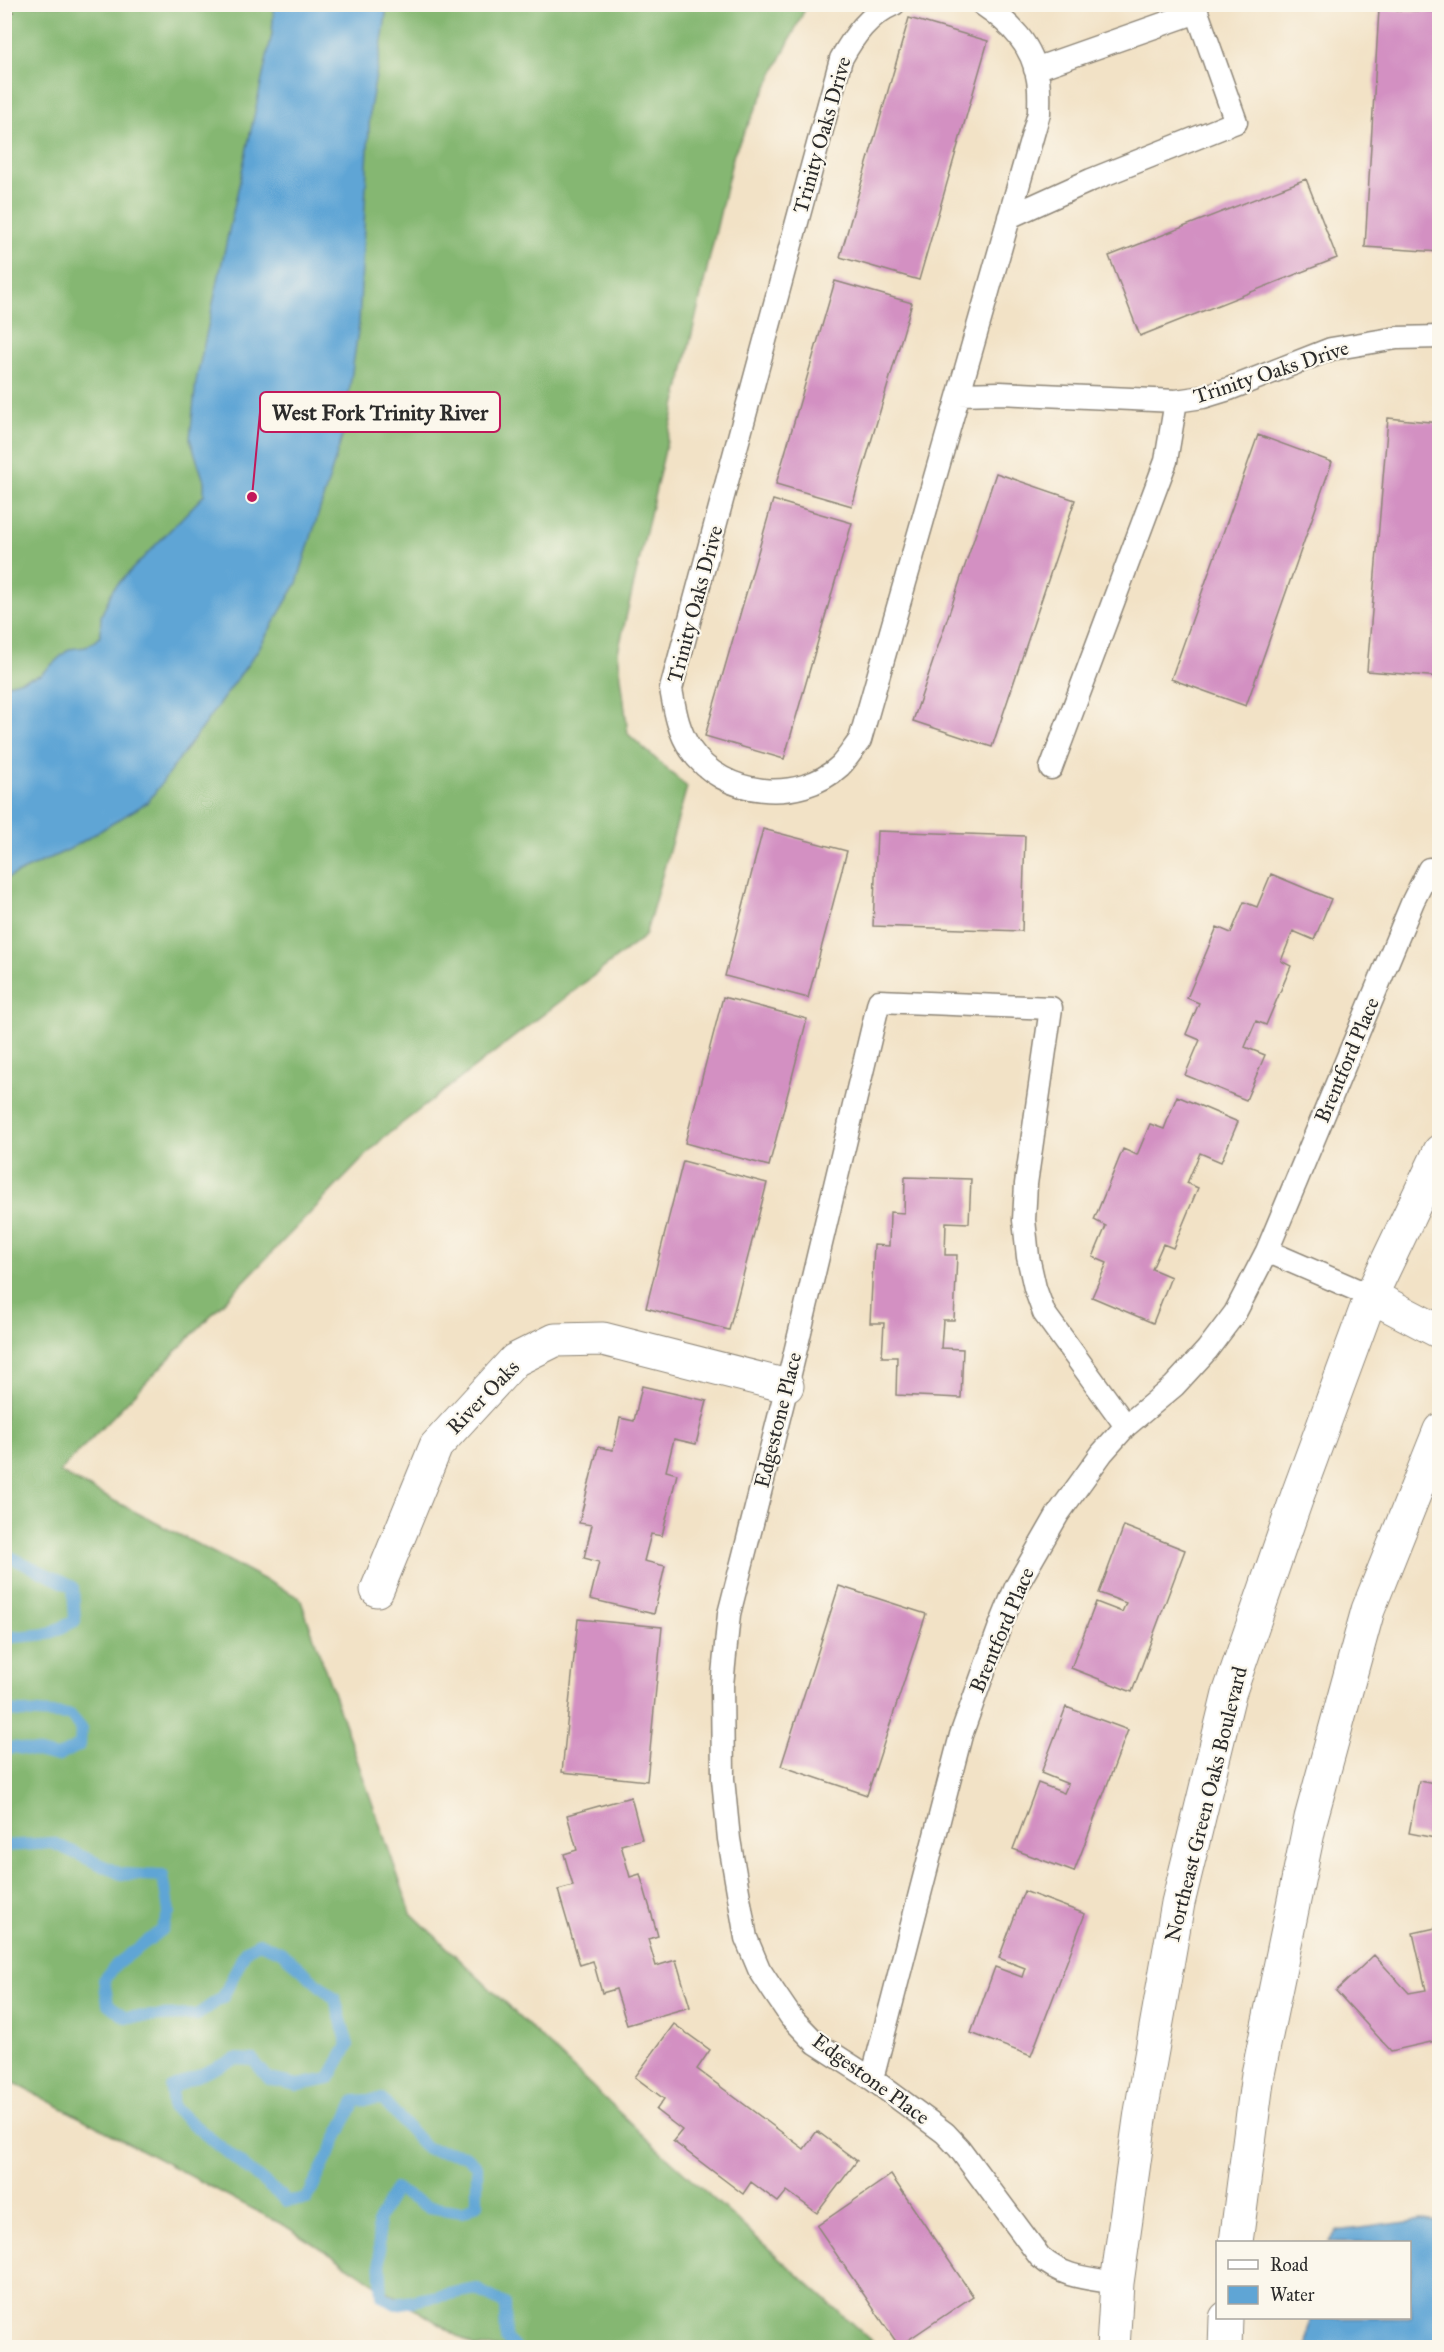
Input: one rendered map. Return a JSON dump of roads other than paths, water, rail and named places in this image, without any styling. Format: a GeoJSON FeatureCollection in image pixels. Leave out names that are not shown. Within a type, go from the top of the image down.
{"type":"FeatureCollection","features":[{"type":"Feature","properties":{"kind":"main road","name":"Northeast Green Oaks Boulevard"},"geometry":{"type":"LineString","coordinates":[[1113,2348],[1117,2283],[1141,2112],[1178,1903],[1229,1694],[1298,1494],[1371,1296],[1440,1151]]}},
{"type":"Feature","properties":{"kind":"main road"},"geometry":{"type":"LineString","coordinates":[[1371,1296],[1440,1332]]}},
{"type":"Feature","properties":{"kind":"main road","name":"River Oaks"},"geometry":{"type":"LineString","coordinates":[[377,1590],[436,1446],[515,1360],[555,1340],[603,1339],[787,1386]]}},
{"type":"Feature","properties":{"kind":"main road"},"geometry":{"type":"LineString","coordinates":[[1236,2241],[1258,2074],[1311,1818],[1368,1610],[1440,1430]]}},
{"type":"Feature","properties":{"kind":"main road"},"geometry":{"type":"LineString","coordinates":[[1224,2348],[1226,2319]]}},
{"type":"Feature","properties":{"kind":"lane","name":"Trinity Oaks Drive"},"geometry":{"type":"LineString","coordinates":[[894,4],[883,9],[858,31],[841,60],[671,689],[676,722],[692,751],[716,774],[746,788],[778,791],[811,784],[839,766],[860,741],[1039,113],[1038,80],[1028,48],[1007,22],[982,4]]}},
{"type":"Feature","properties":{"kind":"lane"},"geometry":{"type":"LineString","coordinates":[[1009,217],[1091,180],[1236,123],[1197,12],[1035,69]]}},
{"type":"Feature","properties":{"kind":"lane","name":"Trinity Oaks Drive"},"geometry":{"type":"LineString","coordinates":[[959,394],[1000,393],[1176,401],[1203,397],[1229,389],[1332,349],[1397,338],[1440,338]]}},
{"type":"Feature","properties":{"kind":"lane"},"geometry":{"type":"LineString","coordinates":[[1051,768],[1166,461],[1176,401]]}},
{"type":"Feature","properties":{"kind":"lane","name":"Brentford Place"},"geometry":{"type":"LineString","coordinates":[[872,2079],[961,1735],[1016,1587],[1058,1514],[1082,1479],[1126,1426],[1174,1386],[1207,1350],[1235,1313],[1267,1251],[1413,901],[1429,869]]}},
{"type":"Feature","properties":{"kind":"lane","name":"Edgestone Place"},"geometry":{"type":"LineString","coordinates":[[1117,2283],[1066,2275],[1053,2269],[1040,2257],[960,2148],[945,2133],[872,2079],[816,2043],[791,2017],[759,1969],[746,1938],[729,1839],[723,1779],[725,1643],[739,1570],[787,1386],[879,1001],[1051,1008],[1026,1184],[1024,1220],[1028,1257],[1044,1313],[1126,1426]]}},
{"type":"Feature","properties":{"kind":"lane"},"geometry":{"type":"LineString","coordinates":[[1267,1251],[1371,1296]]}},
{"type":"Feature","properties":{"kind":"water"},"geometry":{"type":"Polygon","coordinates":[[[274,5],[387,5],[370,109],[359,324],[343,434],[297,583],[256,653],[148,802],[70,849],[5,879],[5,685],[40,675],[69,649],[86,647],[100,637],[101,616],[113,589],[204,495],[204,481],[190,439],[196,381],[272,34],[274,5]]]}},
{"type":"Feature","properties":{"kind":"water"},"geometry":{"type":"Polygon","coordinates":[[[1423,2220],[1439,2222],[1439,2347],[1307,2347],[1310,2319],[1411,2319],[1411,2241],[1329,2241],[1337,2231],[1423,2220]]]}},
{"type":"Feature","properties":{"kind":"waterway"},"geometry":{"type":"LineString","coordinates":[[4,1554],[73,1587],[75,1621],[48,1634],[4,1638]]}},
{"type":"Feature","properties":{"kind":"waterway"},"geometry":{"type":"LineString","coordinates":[[4,1711],[70,1715],[81,1728],[80,1745],[57,1757],[14,1747],[4,1752]]}},
{"type":"Feature","properties":{"kind":"waterway"},"geometry":{"type":"LineString","coordinates":[[4,1846],[53,1843],[121,1874],[163,1876],[169,1912],[162,1930],[117,1964],[104,1980],[108,2004],[125,2017],[197,2015],[223,1997],[246,1950],[259,1943],[281,1952],[335,1999],[348,2045],[329,2079],[298,2085],[269,2079],[253,2060],[235,2059],[171,2088],[173,2108],[287,2201],[307,2199],[355,2101],[382,2099],[427,2149],[465,2155],[477,2166],[477,2204],[463,2212],[428,2207],[395,2189],[378,2221],[382,2296],[396,2304],[476,2289],[505,2304],[506,2339],[515,2348]]}},
{"type":"Feature","properties":{"kind":"place","name":"West Fork Trinity River"},"geometry":{"type":"Point","coordinates":[252,497]}}]}
